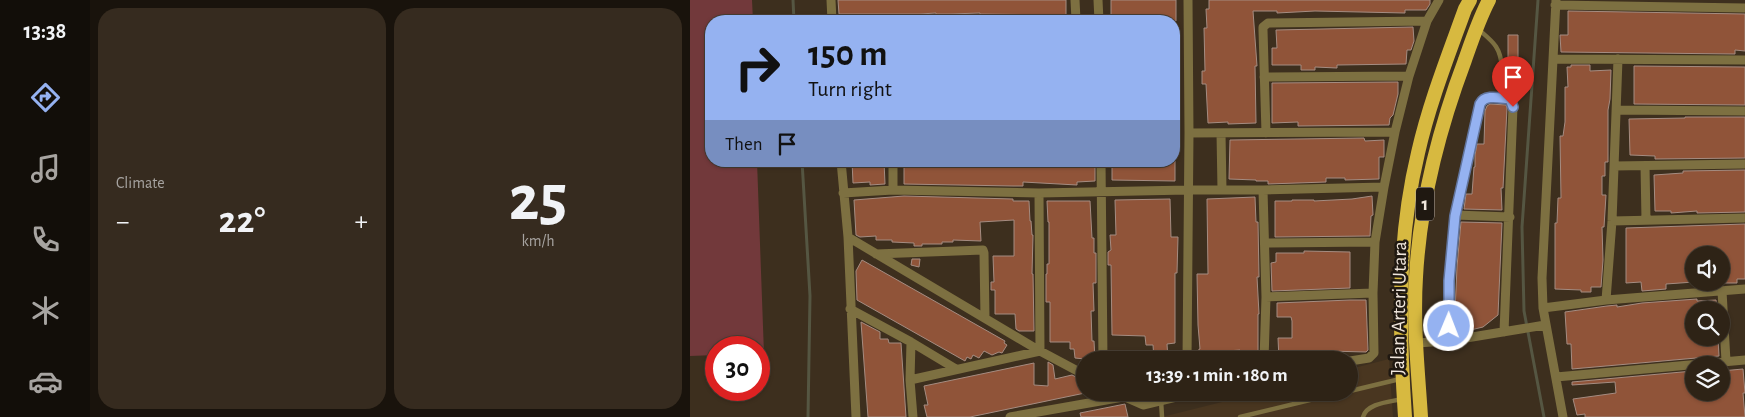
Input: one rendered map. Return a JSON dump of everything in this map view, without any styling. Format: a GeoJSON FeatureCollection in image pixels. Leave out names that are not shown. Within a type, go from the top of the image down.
{"type":"FeatureCollection","features":[{"type":"Feature","properties":{"kind":"highway","name":"Jalan Arteri Utara"},"geometry":{"type":"LineString","coordinates":[[1405,417],[1400,333],[1401,266],[1410,190],[1418,152],[1431,107],[1470,0]]}},
{"type":"Feature","properties":{"kind":"highway","name":"Jalan Arteri Utara"},"geometry":{"type":"LineString","coordinates":[[1421,417],[1416,343],[1416,278],[1419,237],[1426,197],[1448,106],[1489,0]]}},
{"type":"Feature","properties":{"kind":"street"},"geometry":{"type":"LineString","coordinates":[[831,0],[832,15]]}},
{"type":"Feature","properties":{"kind":"street"},"geometry":{"type":"LineString","coordinates":[[1075,0],[1076,15]]}},
{"type":"Feature","properties":{"kind":"street"},"geometry":{"type":"LineString","coordinates":[[1098,0],[1099,15]]}},
{"type":"Feature","properties":{"kind":"street"},"geometry":{"type":"LineString","coordinates":[[1187,351],[1190,133],[1188,0]]}},
{"type":"Feature","properties":{"kind":"street"},"geometry":{"type":"LineString","coordinates":[[1358,359],[1372,356],[1375,349],[1373,293],[1375,242],[1384,187],[1409,76],[1427,21],[1439,0]]}},
{"type":"Feature","properties":{"kind":"street"},"geometry":{"type":"LineString","coordinates":[[1562,417],[1556,378],[1541,325],[1555,3],[1745,8]]}},
{"type":"Feature","properties":{"kind":"street"},"geometry":{"type":"LineString","coordinates":[[1266,133],[1263,27],[1268,23],[1427,21]]}},
{"type":"Feature","properties":{"kind":"street"},"geometry":{"type":"LineString","coordinates":[[1554,59],[1745,60]]}},
{"type":"Feature","properties":{"kind":"street"},"geometry":{"type":"LineString","coordinates":[[1606,300],[1612,221],[1618,59]]}},
{"type":"Feature","properties":{"kind":"street"},"geometry":{"type":"LineString","coordinates":[[1264,77],[1409,76]]}},
{"type":"Feature","properties":{"kind":"street"},"geometry":{"type":"LineString","coordinates":[[1448,342],[1449,281],[1455,216],[1480,104],[1486,98],[1510,99],[1513,107],[1508,331]]}},
{"type":"Feature","properties":{"kind":"street"},"geometry":{"type":"LineString","coordinates":[[1616,110],[1745,111]]}},
{"type":"Feature","properties":{"kind":"street"},"geometry":{"type":"LineString","coordinates":[[1190,133],[1395,132]]}},
{"type":"Feature","properties":{"kind":"street"},"geometry":{"type":"LineString","coordinates":[[1222,133],[1222,190]]}},
{"type":"Feature","properties":{"kind":"street"},"geometry":{"type":"LineString","coordinates":[[1614,166],[1745,164]]}},
{"type":"Feature","properties":{"kind":"street"},"geometry":{"type":"LineString","coordinates":[[1645,166],[1646,220]]}},
{"type":"Feature","properties":{"kind":"street"},"geometry":{"type":"LineString","coordinates":[[841,167],[848,237],[856,417]]}},
{"type":"Feature","properties":{"kind":"street"},"geometry":{"type":"LineString","coordinates":[[893,167],[893,190]]}},
{"type":"Feature","properties":{"kind":"street"},"geometry":{"type":"LineString","coordinates":[[1101,167],[1103,351]]}},
{"type":"Feature","properties":{"kind":"street"},"geometry":{"type":"LineString","coordinates":[[843,193],[893,190],[1100,193],[1384,187]]}},
{"type":"Feature","properties":{"kind":"street"},"geometry":{"type":"LineString","coordinates":[[1264,190],[1266,297],[1264,351]]}},
{"type":"Feature","properties":{"kind":"street"},"geometry":{"type":"LineString","coordinates":[[1039,193],[1040,351]]}},
{"type":"Feature","properties":{"kind":"street"},"geometry":{"type":"LineString","coordinates":[[1455,216],[1510,217]]}},
{"type":"Feature","properties":{"kind":"street"},"geometry":{"type":"LineString","coordinates":[[1612,221],[1745,218]]}},
{"type":"Feature","properties":{"kind":"street"},"geometry":{"type":"LineString","coordinates":[[848,237],[1076,371]]}},
{"type":"Feature","properties":{"kind":"street"},"geometry":{"type":"LineString","coordinates":[[1265,242],[1375,242]]}},
{"type":"Feature","properties":{"kind":"street"},"geometry":{"type":"LineString","coordinates":[[876,254],[983,250],[984,318]]}},
{"type":"Feature","properties":{"kind":"street"},"geometry":{"type":"LineString","coordinates":[[1730,290],[1745,289]]}},
{"type":"Feature","properties":{"kind":"street"},"geometry":{"type":"LineString","coordinates":[[1543,308],[1606,300],[1722,291],[1726,356]]}},
{"type":"Feature","properties":{"kind":"street"},"geometry":{"type":"LineString","coordinates":[[1266,297],[1373,293]]}},
{"type":"Feature","properties":{"kind":"street"},"geometry":{"type":"LineString","coordinates":[[850,309],[956,369]]}},
{"type":"Feature","properties":{"kind":"street"},"geometry":{"type":"LineString","coordinates":[[1416,343],[1448,342],[1541,325]]}},
{"type":"Feature","properties":{"kind":"street"},"geometry":{"type":"LineString","coordinates":[[911,342],[910,380],[913,417]]}},
{"type":"Feature","properties":{"kind":"street"},"geometry":{"type":"LineString","coordinates":[[910,380],[1040,351]]}},
{"type":"Feature","properties":{"kind":"street"},"geometry":{"type":"LineString","coordinates":[[1730,361],[1745,360],[1745,367]]}},
{"type":"Feature","properties":{"kind":"street"},"geometry":{"type":"LineString","coordinates":[[1556,378],[1685,365]]}},
{"type":"Feature","properties":{"kind":"street"},"geometry":{"type":"LineString","coordinates":[[1010,417],[1089,401]]}},
{"type":"Feature","properties":{"kind":"street"},"geometry":{"type":"LineString","coordinates":[[1134,401],[1142,404],[1156,401]]}},
{"type":"Feature","properties":{"kind":"lane"},"geometry":{"type":"LineString","coordinates":[[1477,28],[1497,46],[1500,52],[1502,67]]}},
{"type":"Feature","properties":{"kind":"lane"},"geometry":{"type":"LineString","coordinates":[[1358,389],[1403,379]]}},
{"type":"Feature","properties":{"kind":"lane"},"geometry":{"type":"LineString","coordinates":[[1363,417],[1366,411],[1373,406],[1404,398]]}},
{"type":"Feature","properties":{"kind":"lane"},"geometry":{"type":"LineString","coordinates":[[1161,401],[1162,417]]}},
{"type":"Feature","properties":{"kind":"lane"},"geometry":{"type":"LineString","coordinates":[[1240,417],[1306,401]]}},
{"type":"Feature","properties":{"kind":"shaded area"},"geometry":{"type":"Polygon","coordinates":[[[690,0],[752,0],[753,15],[705,15],[705,167],[757,167],[763,336],[705,336],[705,355],[690,356],[690,0]]]}},
{"type":"Feature","properties":{"kind":"shaded area"},"geometry":{"type":"Polygon","coordinates":[[[1389,359],[1393,417],[1162,417],[1226,401],[1358,401],[1358,367],[1389,359]]]}},
{"type":"Feature","properties":{"kind":"building"},"geometry":{"type":"Polygon","coordinates":[[[838,0],[1066,0],[1066,15],[980,13],[839,14],[838,0]]]}},
{"type":"Feature","properties":{"kind":"building"},"geometry":{"type":"Polygon","coordinates":[[[1111,0],[1176,0],[1176,15],[1111,15],[1111,0]]]}},
{"type":"Feature","properties":{"kind":"building"},"geometry":{"type":"Polygon","coordinates":[[[1209,0],[1430,0],[1430,4],[1426,10],[1405,10],[1405,13],[1315,11],[1277,13],[1277,11],[1253,11],[1257,66],[1255,66],[1256,123],[1228,124],[1228,122],[1208,123],[1206,84],[1202,84],[1202,71],[1205,71],[1204,28],[1207,28],[1206,9],[1209,9],[1209,0]]]}},
{"type":"Feature","properties":{"kind":"building"},"geometry":{"type":"Polygon","coordinates":[[[1568,11],[1745,14],[1745,51],[1735,50],[1735,54],[1561,52],[1560,35],[1568,35],[1568,11]]]}},
{"type":"Feature","properties":{"kind":"building"},"geometry":{"type":"Polygon","coordinates":[[[1413,27],[1414,41],[1411,50],[1407,50],[1406,64],[1337,65],[1337,68],[1315,67],[1315,70],[1301,70],[1301,65],[1272,65],[1272,48],[1277,48],[1276,30],[1413,27]]]}},
{"type":"Feature","properties":{"kind":"building"},"geometry":{"type":"Polygon","coordinates":[[[1508,35],[1518,35],[1518,70],[1508,70],[1508,35]]]}},
{"type":"Feature","properties":{"kind":"building"},"geometry":{"type":"Polygon","coordinates":[[[1571,65],[1590,65],[1590,71],[1611,70],[1608,110],[1608,162],[1605,162],[1605,176],[1602,176],[1602,195],[1606,195],[1604,227],[1602,227],[1603,260],[1601,287],[1591,287],[1591,292],[1555,289],[1555,223],[1557,223],[1558,198],[1561,198],[1560,136],[1563,136],[1565,122],[1565,87],[1568,87],[1567,67],[1571,67],[1571,65]]]}},
{"type":"Feature","properties":{"kind":"building"},"geometry":{"type":"Polygon","coordinates":[[[1634,66],[1745,67],[1745,105],[1634,104],[1634,66]]]}},
{"type":"Feature","properties":{"kind":"building"},"geometry":{"type":"Polygon","coordinates":[[[1398,82],[1398,94],[1389,125],[1298,126],[1298,122],[1272,123],[1272,83],[1398,82]]]}},
{"type":"Feature","properties":{"kind":"building"},"geometry":{"type":"Polygon","coordinates":[[[1490,104],[1506,105],[1507,108],[1503,188],[1501,188],[1502,210],[1464,209],[1466,194],[1472,194],[1477,144],[1484,144],[1485,111],[1490,104]]]}},
{"type":"Feature","properties":{"kind":"building"},"geometry":{"type":"Polygon","coordinates":[[[1745,117],[1745,158],[1655,159],[1655,156],[1630,155],[1629,119],[1745,117]]]}},
{"type":"Feature","properties":{"kind":"building"},"geometry":{"type":"Polygon","coordinates":[[[1364,138],[1365,141],[1384,140],[1384,157],[1379,157],[1379,179],[1345,180],[1345,178],[1326,178],[1326,182],[1268,184],[1268,181],[1229,179],[1230,140],[1364,138]]]}},
{"type":"Feature","properties":{"kind":"building"},"geometry":{"type":"Polygon","coordinates":[[[852,167],[884,167],[885,184],[870,185],[870,182],[853,183],[852,167]]]}},
{"type":"Feature","properties":{"kind":"building"},"geometry":{"type":"Polygon","coordinates":[[[904,167],[1095,167],[1095,181],[1077,182],[1077,185],[1023,182],[1023,186],[904,184],[904,167]]]}},
{"type":"Feature","properties":{"kind":"building"},"geometry":{"type":"Polygon","coordinates":[[[1112,167],[1175,167],[1175,181],[1112,180],[1112,167]]]}},
{"type":"Feature","properties":{"kind":"building"},"geometry":{"type":"Polygon","coordinates":[[[1745,170],[1745,212],[1697,213],[1697,211],[1671,213],[1671,211],[1655,211],[1654,175],[1683,173],[1683,171],[1745,170]]]}},
{"type":"Feature","properties":{"kind":"building"},"geometry":{"type":"Polygon","coordinates":[[[904,196],[1029,201],[1033,235],[1034,331],[1019,331],[1016,329],[1015,314],[995,314],[995,290],[991,290],[991,282],[994,282],[993,256],[1014,256],[1014,220],[980,222],[981,241],[953,240],[953,242],[942,242],[942,244],[914,246],[914,243],[876,240],[876,236],[860,237],[856,235],[854,200],[904,196]]]}},
{"type":"Feature","properties":{"kind":"building"},"geometry":{"type":"Polygon","coordinates":[[[1372,196],[1373,215],[1371,216],[1370,236],[1275,237],[1275,201],[1314,201],[1372,196]]]}},
{"type":"Feature","properties":{"kind":"building"},"geometry":{"type":"Polygon","coordinates":[[[1255,197],[1256,222],[1258,222],[1258,351],[1199,351],[1197,274],[1208,274],[1207,199],[1255,197]]]}},
{"type":"Feature","properties":{"kind":"building"},"geometry":{"type":"Polygon","coordinates":[[[1170,199],[1171,237],[1178,237],[1177,273],[1175,273],[1175,343],[1167,344],[1167,351],[1153,351],[1153,345],[1146,345],[1145,336],[1112,335],[1111,265],[1108,265],[1108,252],[1111,250],[1110,235],[1116,235],[1115,200],[1170,199]]]}},
{"type":"Feature","properties":{"kind":"building"},"geometry":{"type":"Polygon","coordinates":[[[1047,201],[1090,201],[1092,238],[1094,238],[1094,253],[1096,253],[1096,283],[1093,283],[1094,311],[1091,311],[1092,341],[1094,341],[1095,351],[1076,351],[1076,358],[1074,349],[1070,349],[1070,342],[1050,342],[1050,302],[1046,302],[1046,274],[1047,264],[1049,264],[1047,201]]]}},
{"type":"Feature","properties":{"kind":"building"},"geometry":{"type":"Polygon","coordinates":[[[1461,222],[1502,223],[1498,315],[1483,327],[1454,334],[1457,267],[1461,222]]]}},
{"type":"Feature","properties":{"kind":"building"},"geometry":{"type":"Polygon","coordinates":[[[1745,224],[1745,279],[1737,279],[1737,283],[1730,283],[1730,246],[1685,246],[1685,283],[1666,284],[1666,289],[1642,291],[1641,282],[1626,283],[1626,228],[1745,224]]]}},
{"type":"Feature","properties":{"kind":"building"},"geometry":{"type":"Polygon","coordinates":[[[1304,251],[1350,252],[1350,288],[1272,291],[1271,263],[1276,262],[1276,253],[1304,253],[1304,251]]]}},
{"type":"Feature","properties":{"kind":"building"},"geometry":{"type":"Polygon","coordinates":[[[912,259],[920,259],[919,267],[911,265],[912,259]]]}},
{"type":"Feature","properties":{"kind":"building"},"geometry":{"type":"Polygon","coordinates":[[[862,260],[1005,341],[1004,343],[1007,345],[1002,353],[999,352],[992,355],[984,351],[979,358],[973,355],[971,359],[967,357],[965,361],[857,300],[856,271],[862,260]]]}},
{"type":"Feature","properties":{"kind":"building"},"geometry":{"type":"Polygon","coordinates":[[[1697,299],[1697,301],[1685,301],[1685,346],[1718,346],[1719,356],[1685,356],[1685,359],[1572,369],[1571,344],[1567,344],[1565,312],[1697,299]]]}},
{"type":"Feature","properties":{"kind":"building"},"geometry":{"type":"Polygon","coordinates":[[[1366,300],[1368,350],[1366,352],[1279,351],[1278,338],[1292,338],[1292,321],[1291,317],[1277,317],[1277,303],[1366,300]]]}},
{"type":"Feature","properties":{"kind":"building"},"geometry":{"type":"Polygon","coordinates":[[[861,322],[880,332],[880,339],[888,339],[889,343],[901,343],[906,417],[868,417],[861,322]]]}},
{"type":"Feature","properties":{"kind":"building"},"geometry":{"type":"Polygon","coordinates":[[[1048,362],[1053,365],[1055,379],[1072,375],[1076,377],[1076,395],[970,417],[927,417],[924,405],[928,405],[924,386],[1034,363],[1034,385],[1048,386],[1048,362]]]}},
{"type":"Feature","properties":{"kind":"building"},"geometry":{"type":"Polygon","coordinates":[[[1743,369],[1745,417],[1585,417],[1585,414],[1577,415],[1573,399],[1616,393],[1615,382],[1572,385],[1572,382],[1685,372],[1685,401],[1730,401],[1730,370],[1743,369]]]}},
{"type":"Feature","properties":{"kind":"building"},"geometry":{"type":"Polygon","coordinates":[[[1125,404],[1128,417],[1081,417],[1080,413],[1125,404]]]}},
{"type":"Feature","properties":{"kind":"waterway"},"geometry":{"type":"LineString","coordinates":[[793,0],[794,15]]}},
{"type":"Feature","properties":{"kind":"waterway"},"geometry":{"type":"LineString","coordinates":[[1538,0],[1522,227],[1524,311],[1544,417]]}},
{"type":"Feature","properties":{"kind":"waterway"},"geometry":{"type":"LineString","coordinates":[[802,167],[810,296],[808,417]]}},
{"type":"Feature","properties":{"kind":"route"},"geometry":{"type":"LineString","coordinates":[[1449,326],[1449,281],[1455,216],[1480,104],[1486,98],[1510,99],[1513,107]]}}]}
